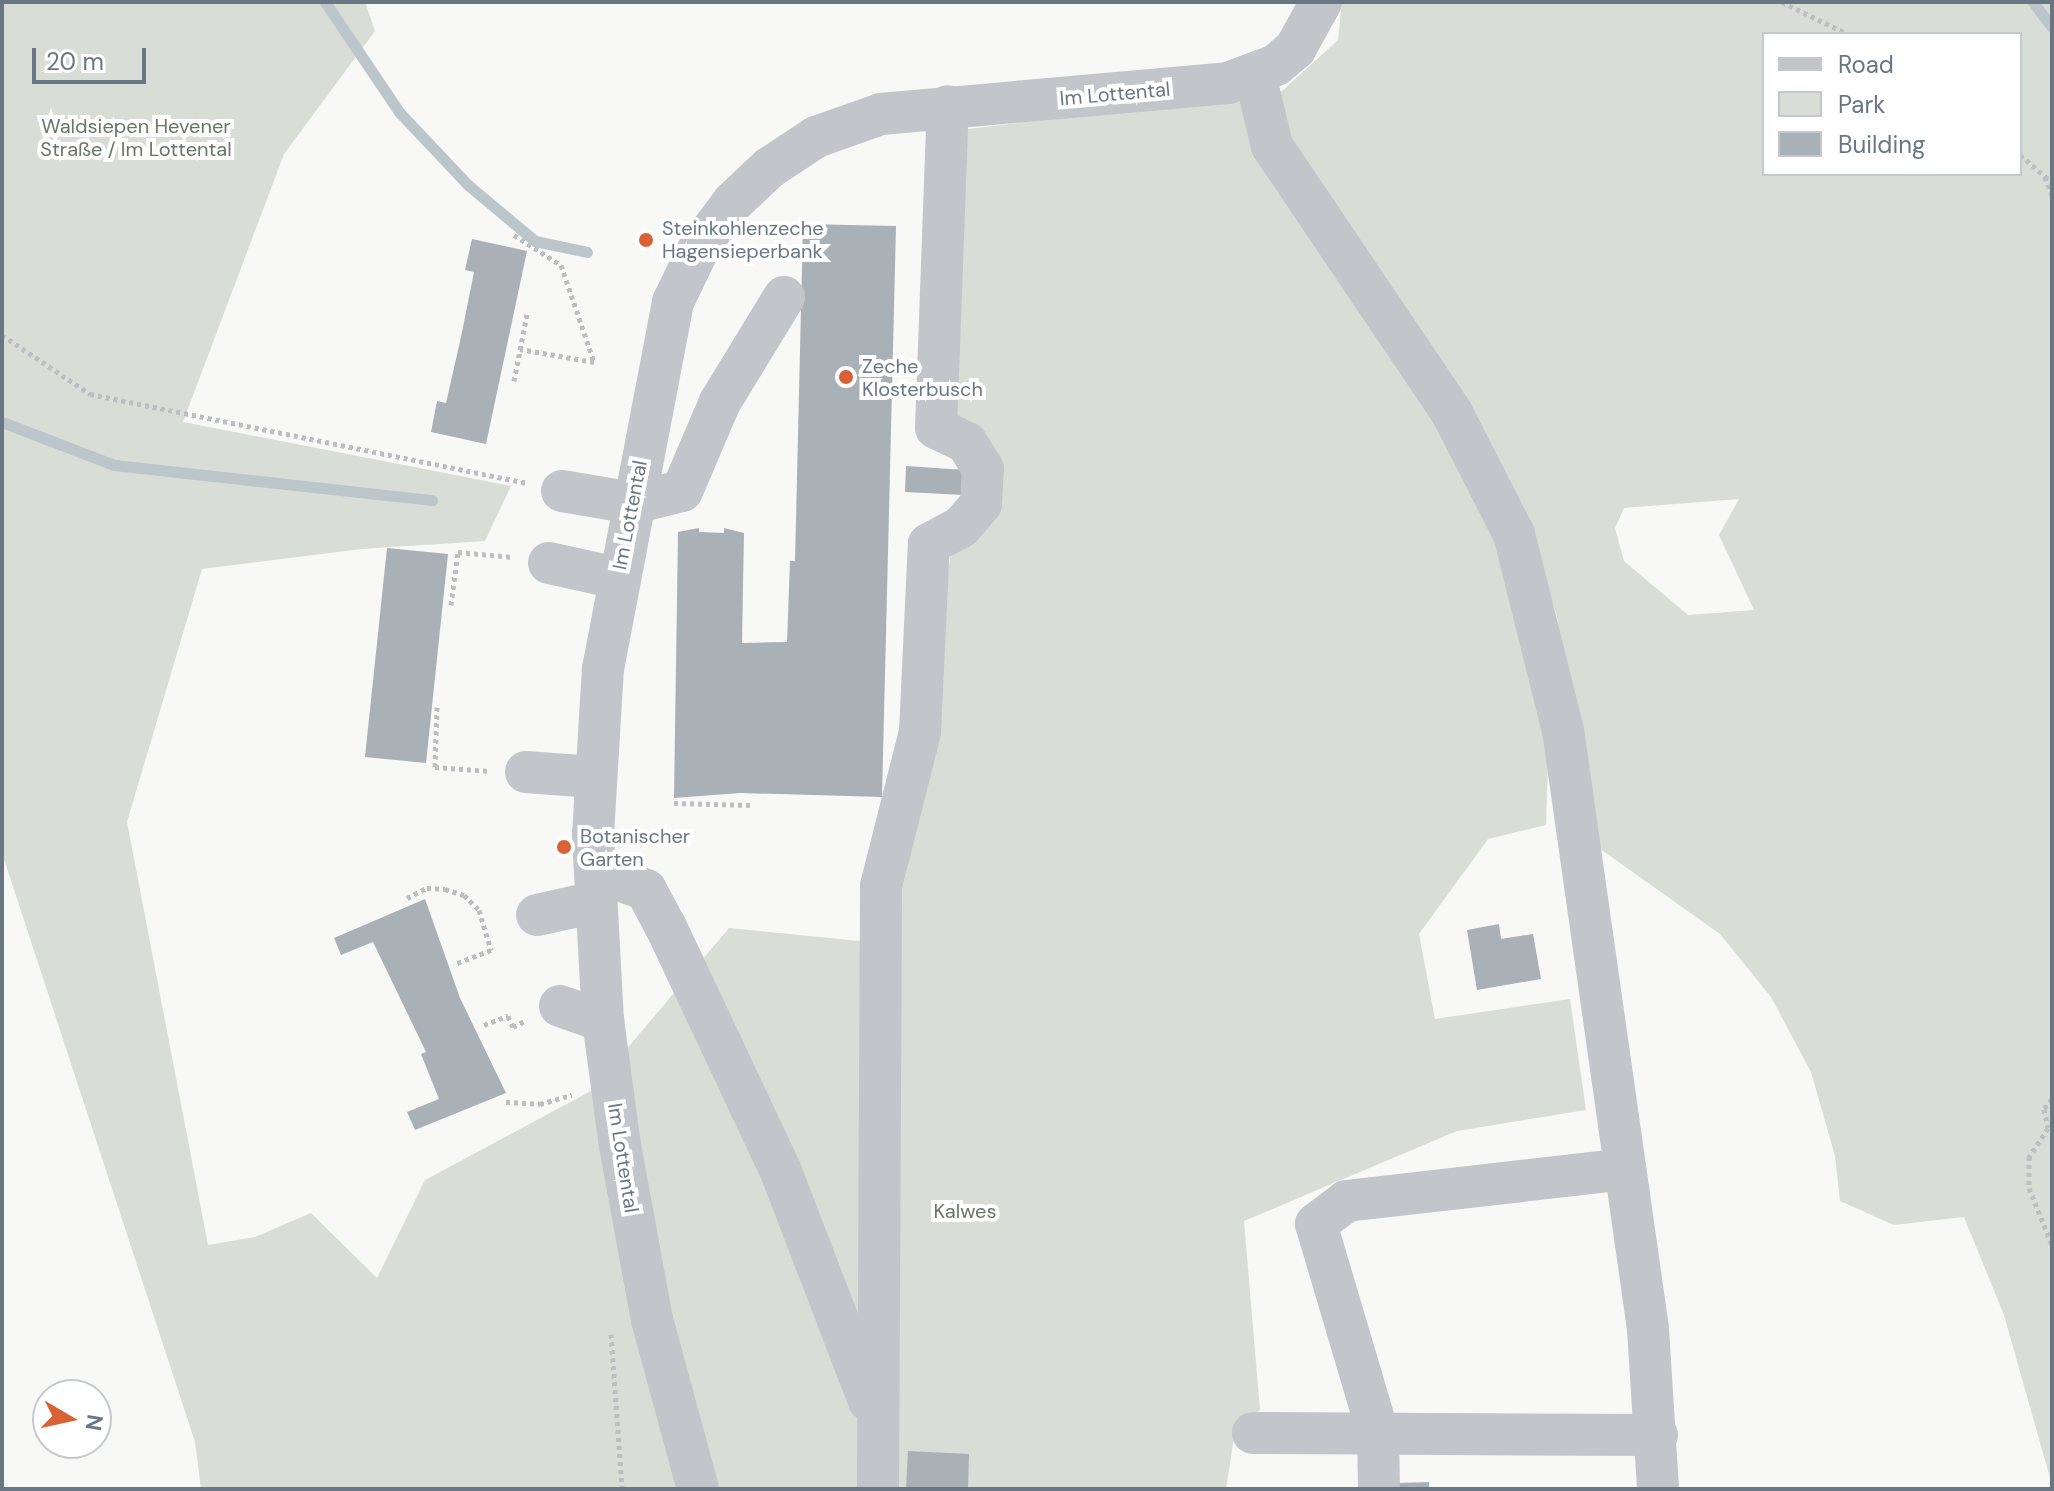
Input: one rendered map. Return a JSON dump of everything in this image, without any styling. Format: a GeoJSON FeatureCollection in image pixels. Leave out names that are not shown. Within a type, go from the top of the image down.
{"type":"FeatureCollection","features":[{"type":"Feature","properties":{"kind":"street","name":"Im Lottental"},"geometry":{"type":"LineString","coordinates":[[698,1489],[652,1320],[603,1021],[595,887],[594,777],[617,578],[673,302],[716,223],[769,168],[816,137],[881,114],[948,106],[1107,96],[1255,75],[1295,49],[1321,2]]}},
{"type":"Feature","properties":{"kind":"street"},"geometry":{"type":"LineString","coordinates":[[1255,75],[1272,146],[1452,413],[1514,534],[1563,730],[1625,1169],[1657,1435],[1658,1489]]}},
{"type":"Feature","properties":{"kind":"street"},"geometry":{"type":"LineString","coordinates":[[878,1489],[881,886],[920,732],[929,544],[961,527],[981,504],[983,481],[983,469],[967,443],[936,428],[948,106]]}},
{"type":"Feature","properties":{"kind":"street"},"geometry":{"type":"LineString","coordinates":[[562,491],[633,503],[682,491],[720,402],[784,297]]}},
{"type":"Feature","properties":{"kind":"street"},"geometry":{"type":"LineString","coordinates":[[549,563],[617,578]]}},
{"type":"Feature","properties":{"kind":"street"},"geometry":{"type":"LineString","coordinates":[[526,772],[594,777]]}},
{"type":"Feature","properties":{"kind":"street"},"geometry":{"type":"LineString","coordinates":[[537,915],[595,887],[646,890],[780,1169],[878,1425]]}},
{"type":"Feature","properties":{"kind":"street"},"geometry":{"type":"LineString","coordinates":[[560,1006],[603,1021]]}},
{"type":"Feature","properties":{"kind":"street"},"geometry":{"type":"LineString","coordinates":[[1379,1489],[1378,1433],[1316,1224],[1346,1201],[1625,1169]]}},
{"type":"Feature","properties":{"kind":"street"},"geometry":{"type":"LineString","coordinates":[[1253,1433],[1657,1435]]}},
{"type":"Feature","properties":{"kind":"path"},"geometry":{"type":"LineString","coordinates":[[1782,2],[1844,32]]}},
{"type":"Feature","properties":{"kind":"path"},"geometry":{"type":"LineString","coordinates":[[2022,157],[2052,182]]}},
{"type":"Feature","properties":{"kind":"path"},"geometry":{"type":"LineString","coordinates":[[2045,177],[2052,195]]}},
{"type":"Feature","properties":{"kind":"path"},"geometry":{"type":"LineString","coordinates":[[514,235],[561,265],[594,362],[520,349]]}},
{"type":"Feature","properties":{"kind":"path"},"geometry":{"type":"LineString","coordinates":[[514,381],[527,314]]}},
{"type":"Feature","properties":{"kind":"path"},"geometry":{"type":"LineString","coordinates":[[2,335],[90,394],[562,491]]}},
{"type":"Feature","properties":{"kind":"path"},"geometry":{"type":"LineString","coordinates":[[451,605],[458,552],[496,554]]}},
{"type":"Feature","properties":{"kind":"path"},"geometry":{"type":"LineString","coordinates":[[437,707],[435,767],[474,771]]}},
{"type":"Feature","properties":{"kind":"path"},"geometry":{"type":"LineString","coordinates":[[674,803],[752,805]]}},
{"type":"Feature","properties":{"kind":"path"},"geometry":{"type":"LineString","coordinates":[[407,898],[427,888],[464,895],[479,910],[488,928],[491,950],[454,964]]}},
{"type":"Feature","properties":{"kind":"path"},"geometry":{"type":"LineString","coordinates":[[484,1025],[508,1016],[513,1027],[517,1025]]}},
{"type":"Feature","properties":{"kind":"path"},"geometry":{"type":"LineString","coordinates":[[506,1102],[540,1104],[573,1095]]}},
{"type":"Feature","properties":{"kind":"path"},"geometry":{"type":"LineString","coordinates":[[2052,1099],[2044,1109],[2048,1128],[2029,1157],[2029,1188],[2052,1245]]}},
{"type":"Feature","properties":{"kind":"green space"},"geometry":{"type":"Polygon","coordinates":[[[2,2],[365,2],[375,31],[284,154],[183,422],[511,486],[485,541],[362,549],[202,569],[127,822],[208,1245],[255,1237],[311,1213],[377,1278],[425,1180],[591,1091],[729,928],[889,944],[916,830],[950,558],[998,495],[950,417],[952,131],[1282,91],[1338,40],[1342,2],[2052,2],[2052,1485],[2004,1315],[1964,1217],[1894,1225],[1840,1201],[1835,1156],[1811,1072],[1771,997],[1720,934],[1596,846],[1557,617],[1522,503],[1489,508],[1549,728],[1546,825],[1488,839],[1419,934],[1435,1019],[1570,999],[1586,1110],[1457,1131],[1244,1221],[1260,1410],[1235,1431],[1226,1489],[201,1489],[195,1442],[2,853],[2,2]],[[1739,499],[1624,508],[1615,528],[1624,561],[1688,615],[1754,610],[1719,535],[1739,499]]]}},
{"type":"Feature","properties":{"kind":"building","name":"Zeche Klosterbusch"},"geometry":{"type":"Polygon","coordinates":[[[803,224],[896,226],[882,797],[740,793],[674,798],[678,532],[699,528],[699,532],[724,533],[724,528],[744,533],[742,643],[787,642],[790,561],[795,561],[803,224]]]}},
{"type":"Feature","properties":{"kind":"building"},"geometry":{"type":"Polygon","coordinates":[[[472,239],[527,251],[486,444],[431,432],[437,401],[446,403],[461,337],[474,272],[465,270],[472,239]]]}},
{"type":"Feature","properties":{"kind":"building"},"geometry":{"type":"Polygon","coordinates":[[[906,466],[965,470],[963,495],[905,492],[906,466]]]}},
{"type":"Feature","properties":{"kind":"building"},"geometry":{"type":"Polygon","coordinates":[[[387,548],[448,554],[426,763],[365,757],[387,548]]]}},
{"type":"Feature","properties":{"kind":"building"},"geometry":{"type":"Polygon","coordinates":[[[425,899],[460,998],[506,1093],[415,1130],[407,1112],[439,1099],[421,1054],[426,1052],[373,942],[341,955],[334,938],[425,899]]]}},
{"type":"Feature","properties":{"kind":"building"},"geometry":{"type":"Polygon","coordinates":[[[1499,924],[1501,939],[1533,934],[1541,979],[1477,990],[1467,930],[1499,924]]]}},
{"type":"Feature","properties":{"kind":"building"},"geometry":{"type":"Polygon","coordinates":[[[908,1451],[969,1454],[968,1489],[906,1489],[908,1451]]]}},
{"type":"Feature","properties":{"kind":"building"},"geometry":{"type":"Polygon","coordinates":[[[1429,1482],[1429,1489],[1395,1489],[1395,1483],[1429,1482]]]}},
{"type":"Feature","properties":{"kind":"waterway"},"geometry":{"type":"LineString","coordinates":[[325,2],[400,113],[468,185],[535,241],[587,252]]}},
{"type":"Feature","properties":{"kind":"waterway"},"geometry":{"type":"LineString","coordinates":[[2033,2],[2052,27]]}},
{"type":"Feature","properties":{"kind":"waterway"},"geometry":{"type":"LineString","coordinates":[[2,422],[114,465],[432,500]]}},
{"type":"Feature","properties":{"kind":"place","name":"Steinkohlenzeche Hagensieperbank"},"geometry":{"type":"Point","coordinates":[646,240]}},
{"type":"Feature","properties":{"kind":"place","name":"Zeche Klosterbusch"},"geometry":{"type":"Point","coordinates":[846,377]}},
{"type":"Feature","properties":{"kind":"place","name":"Botanischer Garten"},"geometry":{"type":"Point","coordinates":[564,847]}},
{"type":"Feature","properties":{"kind":"park label","name":"Waldsiepen Hevener Straße / Im Lottental"},"geometry":{"type":"Point","coordinates":[136,138]}},
{"type":"Feature","properties":{"kind":"park label","name":"Kalwes"},"geometry":{"type":"Point","coordinates":[965,1211]}}]}
